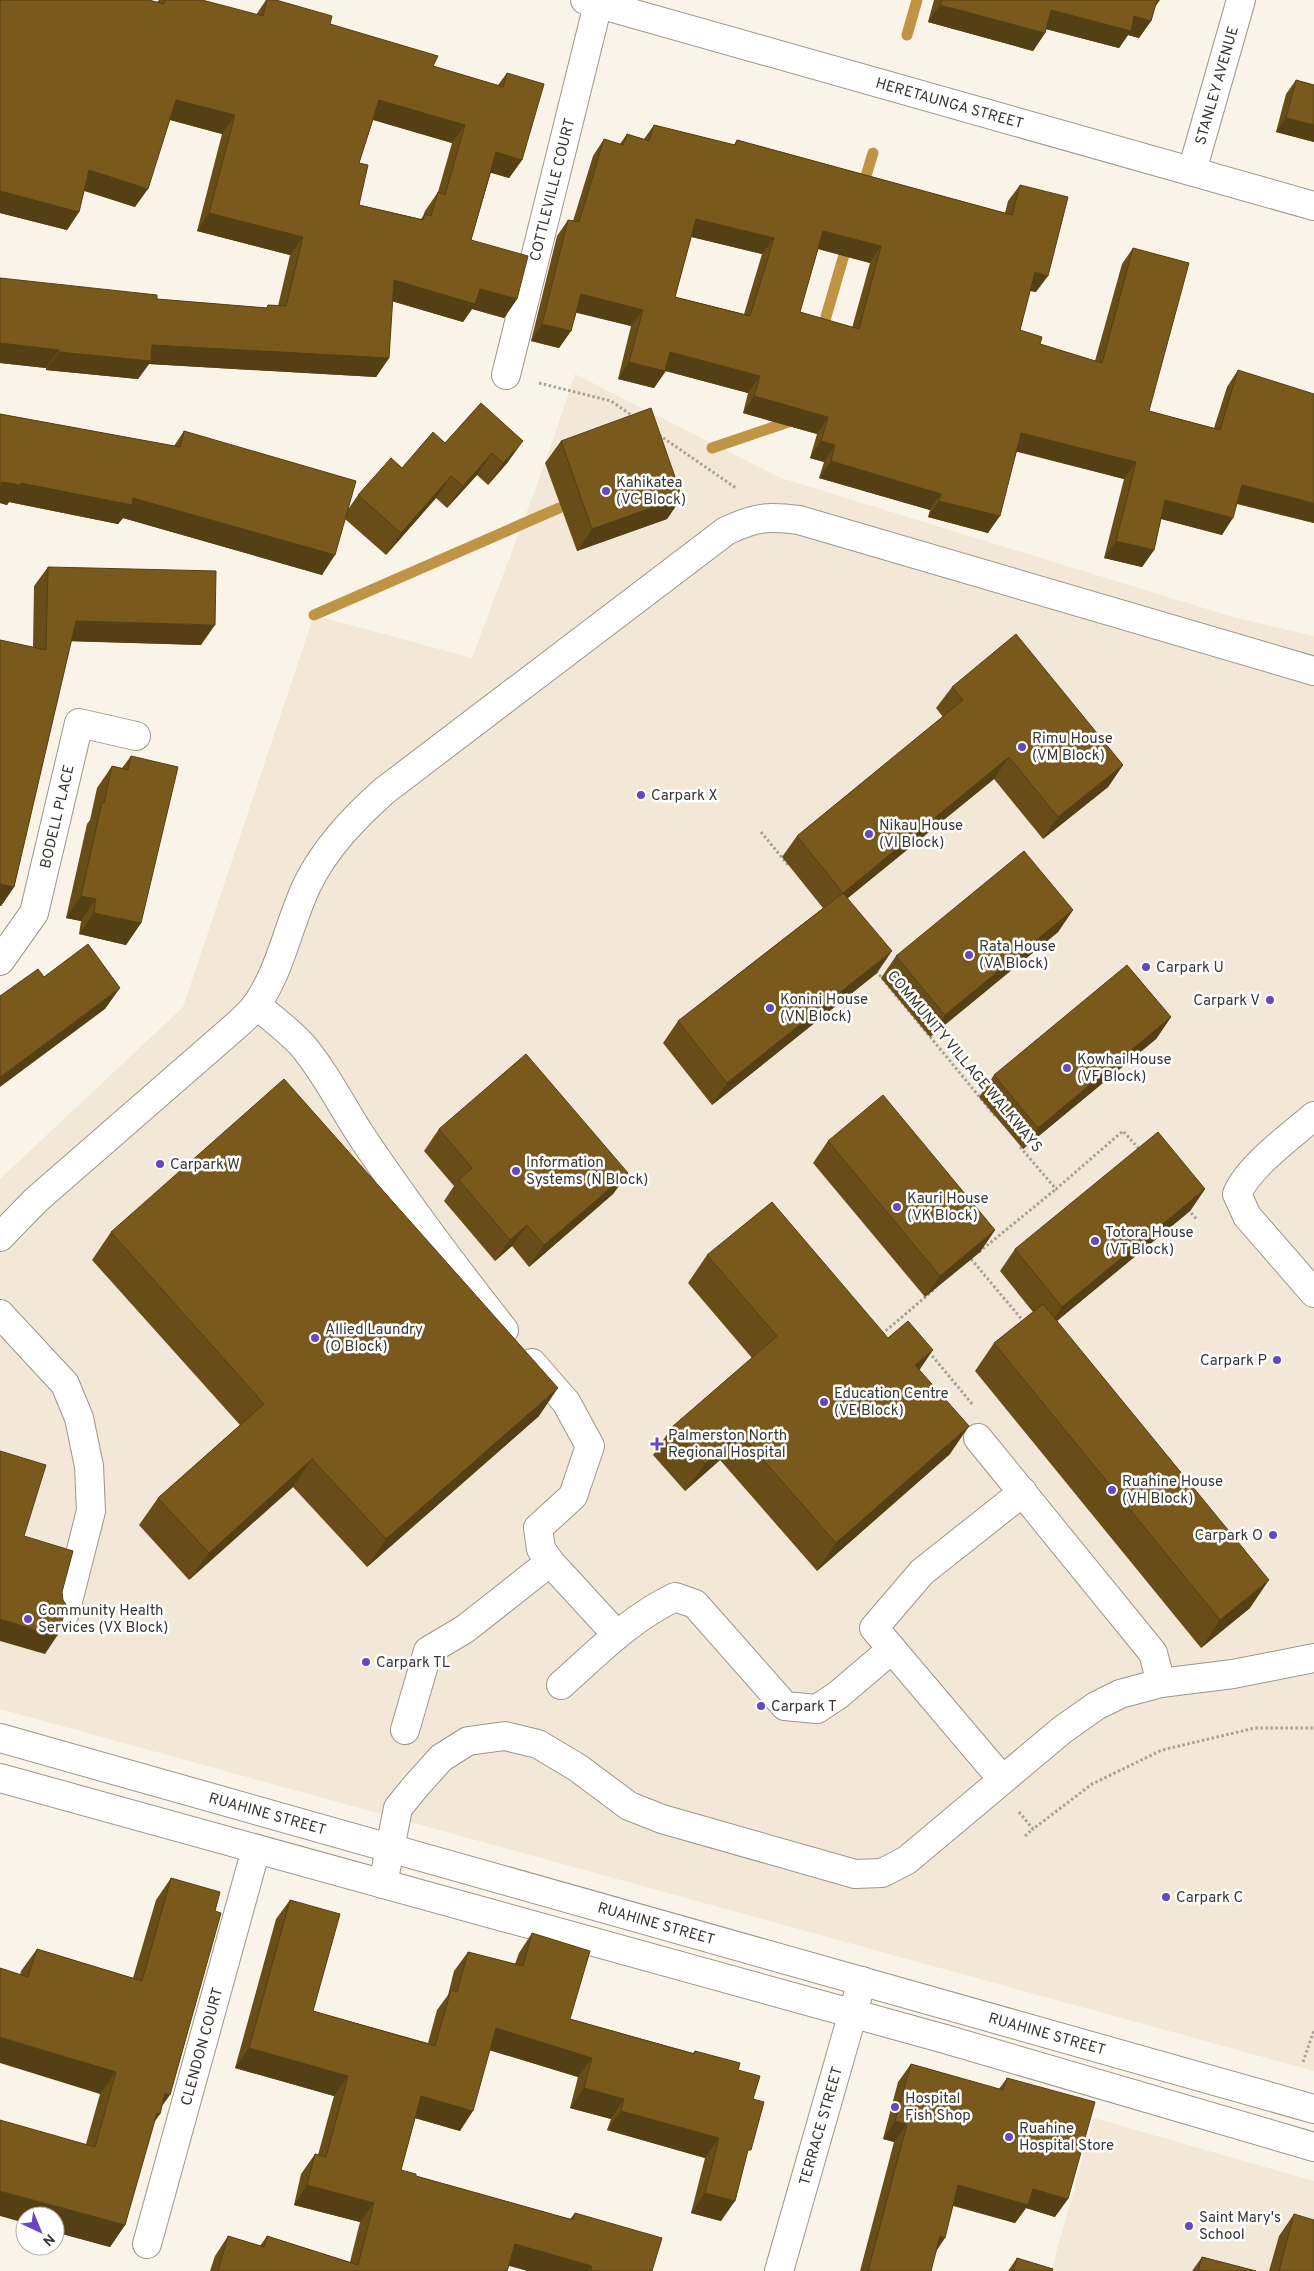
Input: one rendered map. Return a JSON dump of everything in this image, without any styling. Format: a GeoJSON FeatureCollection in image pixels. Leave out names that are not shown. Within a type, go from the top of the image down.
{"type":"FeatureCollection","features":[{"type":"Feature","properties":{"kind":"main road","name":"STANLEY AVENUE"},"geometry":{"type":"LineString","coordinates":[[1192,171],[1241,0]]}},
{"type":"Feature","properties":{"kind":"main road","name":"HERETAUNGA STREET"},"geometry":{"type":"LineString","coordinates":[[591,2],[1314,206]]}},
{"type":"Feature","properties":{"kind":"main road","name":"COTTLEVILLE COURT"},"geometry":{"type":"LineString","coordinates":[[506,375],[591,2]]}},
{"type":"Feature","properties":{"kind":"main road"},"geometry":{"type":"LineString","coordinates":[[0,1237],[36,1200],[230,1031],[256,1005],[270,981],[307,884],[335,842],[354,818],[384,791],[710,542],[726,531],[749,520],[770,517],[799,520],[1314,671]]}},
{"type":"Feature","properties":{"kind":"main road","name":"BODELL PLACE"},"geometry":{"type":"LineString","coordinates":[[0,961],[34,912],[78,723],[136,736]]}},
{"type":"Feature","properties":{"kind":"main road"},"geometry":{"type":"LineString","coordinates":[[256,1005],[285,1028],[303,1046],[326,1077],[361,1136],[469,1286],[566,1402],[590,1446],[572,1496],[538,1528],[541,1549],[550,1562],[618,1635]]}},
{"type":"Feature","properties":{"kind":"main road"},"geometry":{"type":"LineString","coordinates":[[1314,1116],[1277,1147],[1241,1185],[1237,1194],[1247,1216],[1314,1293]]}},
{"type":"Feature","properties":{"kind":"main road"},"geometry":{"type":"LineString","coordinates":[[0,1314],[65,1384],[79,1418],[89,1466],[92,1511],[65,1613]]}},
{"type":"Feature","properties":{"kind":"main road"},"geometry":{"type":"LineString","coordinates":[[978,1438],[1153,1653],[1161,1683]]}},
{"type":"Feature","properties":{"kind":"main road"},"geometry":{"type":"LineString","coordinates":[[1002,1780],[874,1628],[922,1572],[1023,1492]]}},
{"type":"Feature","properties":{"kind":"main road"},"geometry":{"type":"LineString","coordinates":[[405,1730],[428,1651],[465,1628],[550,1562]]}},
{"type":"Feature","properties":{"kind":"main road"},"geometry":{"type":"LineString","coordinates":[[561,1685],[653,1607],[675,1597],[695,1604],[785,1706],[817,1709],[838,1695],[892,1649]]}},
{"type":"Feature","properties":{"kind":"main road"},"geometry":{"type":"LineString","coordinates":[[382,1884],[392,1847],[398,1808],[441,1758],[468,1741],[504,1736],[538,1744],[578,1768],[629,1806],[662,1819],[855,1874],[882,1873],[907,1860],[1062,1730],[1096,1706],[1120,1694],[1161,1683],[1233,1674],[1314,1658]]}},
{"type":"Feature","properties":{"kind":"main road","name":"RUAHINE STREET"},"geometry":{"type":"LineString","coordinates":[[0,1738],[392,1847],[1314,2109]]}},
{"type":"Feature","properties":{"kind":"main road"},"geometry":{"type":"LineString","coordinates":[[0,1778],[945,2038],[1314,2147]]}},
{"type":"Feature","properties":{"kind":"main road","name":"CLENDON COURT"},"geometry":{"type":"LineString","coordinates":[[147,2244],[256,1849]]}},
{"type":"Feature","properties":{"kind":"main road","name":"TERRACE STREET"},"geometry":{"type":"LineString","coordinates":[[780,2271],[862,1981]]}},
{"type":"Feature","properties":{"kind":"path"},"geometry":{"type":"LineString","coordinates":[[506,375],[611,401],[642,422]]}},
{"type":"Feature","properties":{"kind":"path"},"geometry":{"type":"LineString","coordinates":[[657,433],[743,493],[749,520]]}},
{"type":"Feature","properties":{"kind":"path"},"geometry":{"type":"LineString","coordinates":[[761,832],[793,872]]}},
{"type":"Feature","properties":{"kind":"path","name":"COMMUNITY VILLAGE WALKWAYS"},"geometry":{"type":"LineString","coordinates":[[871,966],[998,1119]]}},
{"type":"Feature","properties":{"kind":"path"},"geometry":{"type":"LineString","coordinates":[[963,1266],[1123,1131],[1142,1153]]}},
{"type":"Feature","properties":{"kind":"path","name":"COMMUNITY VILLAGE WALKWAYS"},"geometry":{"type":"LineString","coordinates":[[1016,1142],[1056,1189]]}},
{"type":"Feature","properties":{"kind":"path"},"geometry":{"type":"LineString","coordinates":[[1184,1204],[1197,1220]]}},
{"type":"Feature","properties":{"kind":"path"},"geometry":{"type":"LineString","coordinates":[[971,1259],[1026,1323],[1018,1330]]}},
{"type":"Feature","properties":{"kind":"path"},"geometry":{"type":"LineString","coordinates":[[880,1336],[940,1285]]}},
{"type":"Feature","properties":{"kind":"path"},"geometry":{"type":"LineString","coordinates":[[901,1318],[907,1325]]}},
{"type":"Feature","properties":{"kind":"path"},"geometry":{"type":"LineString","coordinates":[[925,1347],[991,1427],[978,1438]]}},
{"type":"Feature","properties":{"kind":"path"},"geometry":{"type":"LineString","coordinates":[[1025,1836],[1092,1784],[1162,1750],[1255,1728],[1314,1728]]}},
{"type":"Feature","properties":{"kind":"path"},"geometry":{"type":"LineString","coordinates":[[1017,1810],[1034,1829]]}},
{"type":"Feature","properties":{"kind":"path"},"geometry":{"type":"LineString","coordinates":[[1303,2062],[1314,2030]]}},
{"type":"Feature","properties":{"kind":"shaded area","name":"Palmerston North Regional Hospital"},"geometry":{"type":"Polygon","coordinates":[[[575,374],[781,478],[1233,617],[1314,636],[1314,2071],[0,1709],[0,1179],[183,1007],[314,615],[472,658],[545,463],[575,374]]]}},
{"type":"Feature","properties":{"kind":"shaded area","name":"Saint Mary's School"},"geometry":{"type":"Polygon","coordinates":[[[1094,2118],[1314,2181],[1314,2271],[1051,2271],[1094,2118]]]}},
{"type":"Feature","properties":{"kind":"building"},"geometry":{"type":"Polygon","coordinates":[[[0,0],[149,0],[164,4],[165,0],[202,0],[263,16],[267,0],[276,0],[332,16],[330,24],[438,56],[433,66],[503,87],[507,73],[544,84],[522,160],[496,152],[471,240],[528,256],[517,299],[480,289],[475,304],[394,280],[389,358],[152,345],[151,361],[59,352],[59,350],[0,343],[0,278],[157,295],[157,299],[267,308],[268,305],[286,306],[303,237],[209,213],[235,115],[176,100],[148,189],[89,170],[79,212],[0,191],[0,0]],[[379,100],[359,163],[368,165],[359,205],[423,220],[425,214],[431,216],[438,192],[445,195],[465,125],[379,100]]]}},
{"type":"Feature","properties":{"kind":"building"},"geometry":{"type":"Polygon","coordinates":[[[942,0],[1157,0],[1151,21],[1134,16],[1131,31],[1051,10],[1045,33],[940,5],[942,0]]]}},
{"type":"Feature","properties":{"kind":"building"},"geometry":{"type":"Polygon","coordinates":[[[1296,80],[1314,85],[1314,125],[1286,118],[1296,80]]]}},
{"type":"Feature","properties":{"kind":"building"},"geometry":{"type":"Polygon","coordinates":[[[654,125],[735,145],[737,140],[1012,215],[1020,185],[1068,197],[1048,276],[1035,272],[1020,330],[1042,337],[1040,344],[1102,363],[1133,248],[1189,263],[1149,411],[1220,430],[1238,370],[1314,394],[1314,503],[1242,485],[1233,518],[1165,500],[1154,550],[1116,541],[1136,462],[1021,433],[1000,516],[939,501],[941,494],[831,461],[835,445],[821,441],[828,417],[754,396],[760,376],[670,352],[665,371],[629,362],[643,310],[581,294],[571,331],[542,324],[568,220],[579,222],[604,139],[623,145],[627,134],[649,141],[654,125]],[[696,219],[675,297],[750,316],[774,238],[696,219]],[[823,231],[800,312],[859,329],[881,246],[823,231]]]}},
{"type":"Feature","properties":{"kind":"building"},"geometry":{"type":"Polygon","coordinates":[[[481,403],[523,441],[503,463],[492,453],[463,486],[451,476],[401,533],[358,495],[391,458],[402,468],[433,432],[445,443],[481,403]]]}},
{"type":"Feature","properties":{"kind":"building","name":"Kahikatea (VC Block)"},"geometry":{"type":"Polygon","coordinates":[[[651,408],[682,497],[592,529],[561,441],[651,408]]]}},
{"type":"Feature","properties":{"kind":"building"},"geometry":{"type":"Polygon","coordinates":[[[0,414],[180,447],[184,431],[356,481],[335,555],[133,498],[132,505],[21,483],[21,485],[2,482],[0,489],[0,414]]]}},
{"type":"Feature","properties":{"kind":"building"},"geometry":{"type":"Polygon","coordinates":[[[48,567],[216,571],[215,625],[76,621],[14,887],[0,884],[0,640],[46,650],[48,567]]]}},
{"type":"Feature","properties":{"kind":"building"},"geometry":{"type":"Polygon","coordinates":[[[1016,634],[1123,765],[1058,817],[1009,757],[843,893],[797,836],[963,700],[952,687],[1016,634]]]}},
{"type":"Feature","properties":{"kind":"building"},"geometry":{"type":"Polygon","coordinates":[[[131,756],[178,767],[141,923],[94,913],[96,899],[81,896],[112,766],[128,770],[131,756]]]}},
{"type":"Feature","properties":{"kind":"building","name":"Rata House (VA Block)"},"geometry":{"type":"Polygon","coordinates":[[[1024,851],[1073,910],[945,1015],[896,956],[1024,851]]]}},
{"type":"Feature","properties":{"kind":"building","name":"Konini House (VN Block)"},"geometry":{"type":"Polygon","coordinates":[[[843,893],[892,951],[727,1083],[678,1021],[843,893]]]}},
{"type":"Feature","properties":{"kind":"building"},"geometry":{"type":"Polygon","coordinates":[[[88,944],[120,988],[0,1077],[0,996],[38,969],[44,977],[88,944]]]}},
{"type":"Feature","properties":{"kind":"building","name":"Kowhai House (VF Block)"},"geometry":{"type":"Polygon","coordinates":[[[1127,965],[1171,1017],[1038,1128],[994,1075],[1127,965]]]}},
{"type":"Feature","properties":{"kind":"building","name":"Information Systems (N Block)"},"geometry":{"type":"Polygon","coordinates":[[[526,1054],[628,1173],[544,1245],[527,1225],[510,1240],[459,1180],[472,1168],[439,1129],[526,1054]]]}},
{"type":"Feature","properties":{"kind":"building","name":"Allied Laundry (O Block)"},"geometry":{"type":"Polygon","coordinates":[[[284,1079],[558,1388],[386,1539],[312,1459],[209,1553],[158,1498],[264,1404],[111,1232],[284,1079]]]}},
{"type":"Feature","properties":{"kind":"building","name":"Kauri House (VK Block)"},"geometry":{"type":"Polygon","coordinates":[[[883,1095],[995,1230],[940,1276],[828,1141],[883,1095]]]}},
{"type":"Feature","properties":{"kind":"building","name":"Totora House (VT Block)"},"geometry":{"type":"Polygon","coordinates":[[[1158,1132],[1205,1189],[1062,1307],[1015,1249],[1158,1132]]]}},
{"type":"Feature","properties":{"kind":"building","name":"Education Centre (VE Block)"},"geometry":{"type":"Polygon","coordinates":[[[772,1202],[888,1338],[908,1321],[933,1350],[915,1365],[969,1426],[836,1543],[740,1433],[705,1464],[672,1427],[777,1336],[707,1255],[772,1202]]]}},
{"type":"Feature","properties":{"kind":"building"},"geometry":{"type":"Polygon","coordinates":[[[1043,1304],[1269,1580],[1220,1620],[994,1343],[1043,1304]]]}},
{"type":"Feature","properties":{"kind":"building"},"geometry":{"type":"Polygon","coordinates":[[[0,1451],[46,1465],[24,1536],[73,1551],[62,1592],[63,1600],[67,1606],[57,1636],[0,1619],[0,1451]]]}},
{"type":"Feature","properties":{"kind":"building"},"geometry":{"type":"Polygon","coordinates":[[[171,1878],[220,1892],[215,1911],[221,1913],[170,2095],[165,2093],[160,2114],[157,2113],[125,2225],[65,2209],[65,2206],[55,2206],[0,2191],[0,2120],[95,2147],[116,2072],[0,2037],[0,1968],[28,1977],[37,1949],[142,1981],[171,1878]]]}},
{"type":"Feature","properties":{"kind":"building"},"geometry":{"type":"Polygon","coordinates":[[[290,1900],[340,1914],[313,2011],[435,2046],[451,1990],[457,1992],[468,1952],[523,1966],[532,1933],[590,1951],[570,2019],[694,2054],[695,2051],[740,2063],[738,2070],[760,2076],[753,2099],[764,2102],[751,2150],[748,2150],[735,2201],[705,2193],[719,2138],[621,2111],[624,2099],[584,2088],[592,2058],[496,2028],[473,2111],[421,2096],[401,2170],[416,2174],[416,2176],[573,2220],[575,2213],[662,2238],[652,2271],[591,2271],[592,2266],[515,2244],[507,2271],[218,2271],[228,2236],[264,2247],[267,2236],[358,2265],[374,2203],[307,2185],[315,2154],[326,2157],[348,2076],[249,2048],[290,1900]]]}},
{"type":"Feature","properties":{"kind":"building"},"geometry":{"type":"Polygon","coordinates":[[[911,2064],[1003,2090],[1007,2078],[1095,2102],[1068,2199],[1033,2189],[1028,2205],[958,2185],[945,2238],[940,2236],[931,2271],[868,2271],[907,2124],[895,2121],[911,2064]]]}},
{"type":"Feature","properties":{"kind":"building"},"geometry":{"type":"Polygon","coordinates":[[[1294,2214],[1314,2220],[1314,2271],[1279,2271],[1294,2214]]]}},
{"type":"Feature","properties":{"kind":"building"},"geometry":{"type":"Polygon","coordinates":[[[1202,2257],[1256,2271],[1198,2271],[1202,2257]]]}},
{"type":"Feature","properties":{"kind":"building"},"geometry":{"type":"Polygon","coordinates":[[[1017,2258],[1053,2269],[1052,2271],[1013,2271],[1017,2258]]]}},
{"type":"Feature","properties":{"kind":"waterway"},"geometry":{"type":"LineString","coordinates":[[907,35],[917,0]]}},
{"type":"Feature","properties":{"kind":"waterway"},"geometry":{"type":"LineString","coordinates":[[862,189],[873,153]]}},
{"type":"Feature","properties":{"kind":"waterway"},"geometry":{"type":"LineString","coordinates":[[821,334],[848,241]]}},
{"type":"Feature","properties":{"kind":"waterway"},"geometry":{"type":"LineString","coordinates":[[712,448],[797,419]]}},
{"type":"Feature","properties":{"kind":"waterway"},"geometry":{"type":"LineString","coordinates":[[314,615],[559,508]]}},
{"type":"Feature","properties":{"kind":"place","name":"Kahikatea (VC Block)"},"geometry":{"type":"Point","coordinates":[606,491]}},
{"type":"Feature","properties":{"kind":"place","name":"Rimu House (VM Block)"},"geometry":{"type":"Point","coordinates":[1022,747]}},
{"type":"Feature","properties":{"kind":"place","name":"Carpark X"},"geometry":{"type":"Point","coordinates":[641,795]}},
{"type":"Feature","properties":{"kind":"place","name":"Nikau House (VI Block)"},"geometry":{"type":"Point","coordinates":[869,834]}},
{"type":"Feature","properties":{"kind":"place","name":"Rata House (VA Block)"},"geometry":{"type":"Point","coordinates":[969,955]}},
{"type":"Feature","properties":{"kind":"place","name":"Carpark U"},"geometry":{"type":"Point","coordinates":[1146,967]}},
{"type":"Feature","properties":{"kind":"place","name":"Carpark V"},"geometry":{"type":"Point","coordinates":[1270,1000]}},
{"type":"Feature","properties":{"kind":"place","name":"Konini House (VN Block)"},"geometry":{"type":"Point","coordinates":[770,1008]}},
{"type":"Feature","properties":{"kind":"place","name":"Kowhai House (VF Block)"},"geometry":{"type":"Point","coordinates":[1067,1068]}},
{"type":"Feature","properties":{"kind":"place","name":"Carpark W"},"geometry":{"type":"Point","coordinates":[160,1164]}},
{"type":"Feature","properties":{"kind":"place","name":"Information Systems (N Block)"},"geometry":{"type":"Point","coordinates":[516,1171]}},
{"type":"Feature","properties":{"kind":"place","name":"Kauri House (VK Block)"},"geometry":{"type":"Point","coordinates":[897,1207]}},
{"type":"Feature","properties":{"kind":"place","name":"Totora House (VT Block)"},"geometry":{"type":"Point","coordinates":[1095,1241]}},
{"type":"Feature","properties":{"kind":"place","name":"Allied Laundry (O Block)"},"geometry":{"type":"Point","coordinates":[315,1338]}},
{"type":"Feature","properties":{"kind":"place","name":"Carpark P"},"geometry":{"type":"Point","coordinates":[1277,1360]}},
{"type":"Feature","properties":{"kind":"place","name":"Education Centre (VE Block)"},"geometry":{"type":"Point","coordinates":[824,1402]}},
{"type":"Feature","properties":{"kind":"place","name":"Palmerston North Regional Hospital"},"geometry":{"type":"Point","coordinates":[657,1444]}},
{"type":"Feature","properties":{"kind":"place","name":"Ruahine House (VH Block)"},"geometry":{"type":"Point","coordinates":[1112,1490]}},
{"type":"Feature","properties":{"kind":"place","name":"Carpark O"},"geometry":{"type":"Point","coordinates":[1273,1535]}},
{"type":"Feature","properties":{"kind":"place","name":"Community Health Services (VX Block)"},"geometry":{"type":"Point","coordinates":[28,1619]}},
{"type":"Feature","properties":{"kind":"place","name":"Carpark TL"},"geometry":{"type":"Point","coordinates":[366,1662]}},
{"type":"Feature","properties":{"kind":"place","name":"Carpark T"},"geometry":{"type":"Point","coordinates":[761,1706]}},
{"type":"Feature","properties":{"kind":"place","name":"Carpark C"},"geometry":{"type":"Point","coordinates":[1166,1897]}},
{"type":"Feature","properties":{"kind":"place","name":"Hospital Fish Shop"},"geometry":{"type":"Point","coordinates":[895,2107]}},
{"type":"Feature","properties":{"kind":"place","name":"Ruahine Hospital Store"},"geometry":{"type":"Point","coordinates":[1009,2137]}},
{"type":"Feature","properties":{"kind":"place","name":"Saint Mary's School"},"geometry":{"type":"Point","coordinates":[1189,2226]}}]}
